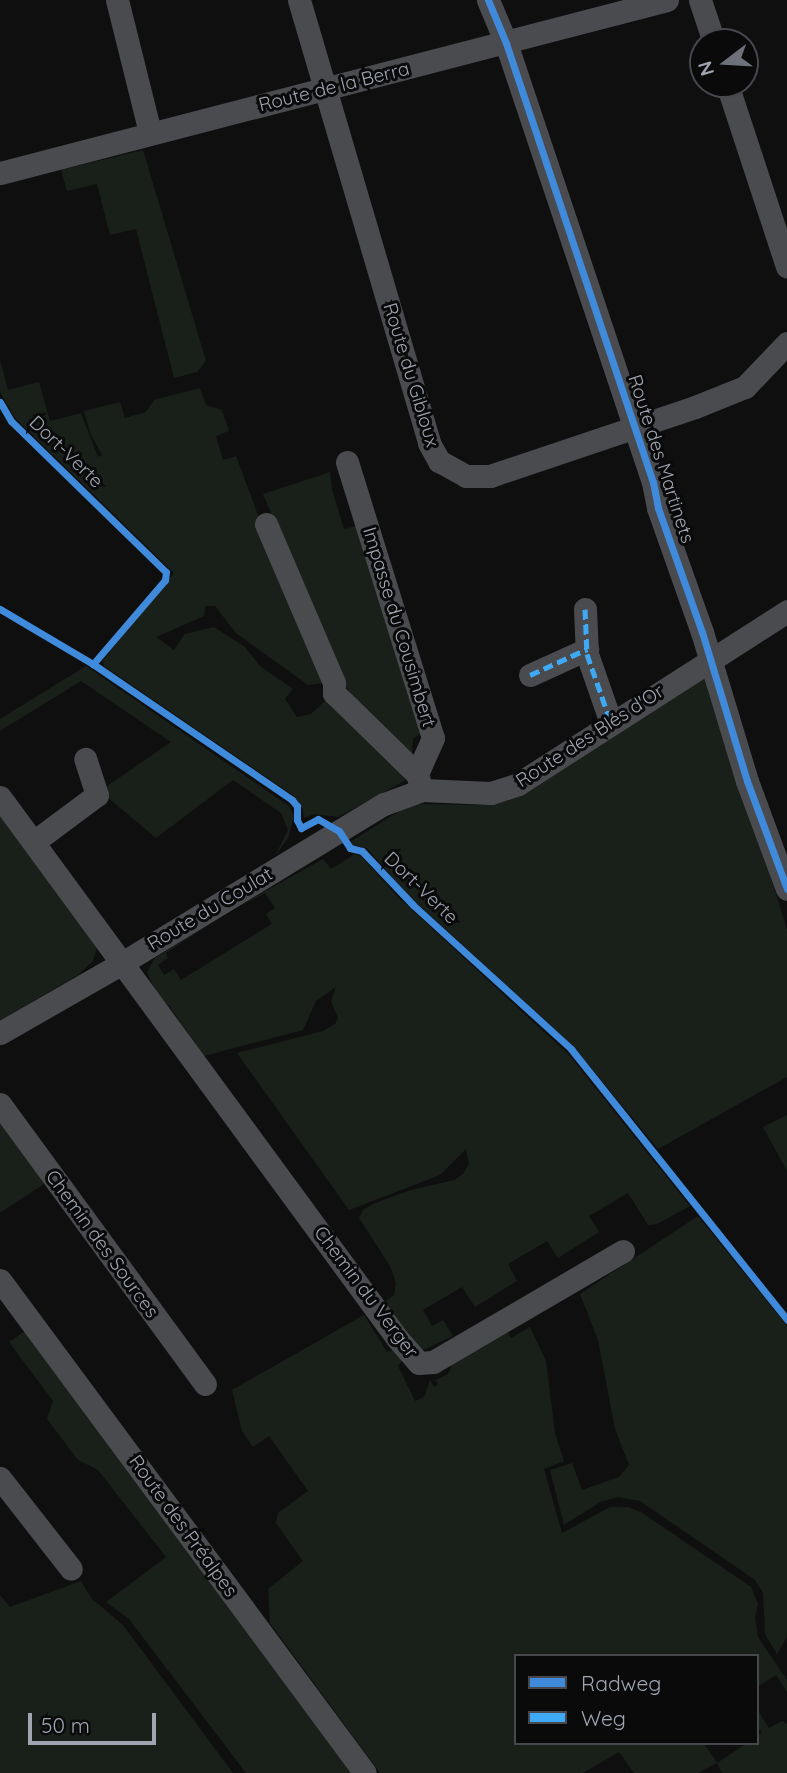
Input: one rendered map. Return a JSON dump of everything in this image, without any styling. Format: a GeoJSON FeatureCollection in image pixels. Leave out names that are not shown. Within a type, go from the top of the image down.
{"type":"FeatureCollection","features":[{"type":"Feature","properties":{"kind":"street"},"geometry":{"type":"LineString","coordinates":[[117,0],[150,132]]}},
{"type":"Feature","properties":{"kind":"street","name":"Route du Gibloux"},"geometry":{"type":"LineString","coordinates":[[299,0],[429,443],[439,461],[467,476],[490,476],[745,387],[787,343]]}},
{"type":"Feature","properties":{"kind":"street","name":"Route des Martinets"},"geometry":{"type":"LineString","coordinates":[[488,0],[506,43],[653,482],[669,543],[681,569],[710,658],[738,755],[787,889]]}},
{"type":"Feature","properties":{"kind":"street","name":"Route de la Berra"},"geometry":{"type":"LineString","coordinates":[[0,173],[667,0]]}},
{"type":"Feature","properties":{"kind":"street"},"geometry":{"type":"LineString","coordinates":[[700,0],[709,28]]}},
{"type":"Feature","properties":{"kind":"street"},"geometry":{"type":"LineString","coordinates":[[732,98],[787,267]]}},
{"type":"Feature","properties":{"kind":"street","name":"Impasse du Cousimbert"},"geometry":{"type":"LineString","coordinates":[[347,461],[433,738],[419,782]]}},
{"type":"Feature","properties":{"kind":"street"},"geometry":{"type":"LineString","coordinates":[[266,524],[334,683],[334,693],[419,782]]}},
{"type":"Feature","properties":{"kind":"street"},"geometry":{"type":"LineString","coordinates":[[585,609],[587,649],[611,723]]}},
{"type":"Feature","properties":{"kind":"street","name":"Route des Blés d'Or"},"geometry":{"type":"LineString","coordinates":[[419,782],[477,793],[505,789],[530,777],[710,658],[787,611]]}},
{"type":"Feature","properties":{"kind":"street"},"geometry":{"type":"LineString","coordinates":[[530,675],[587,649]]}},
{"type":"Feature","properties":{"kind":"street"},"geometry":{"type":"LineString","coordinates":[[34,841],[97,795],[85,759]]}},
{"type":"Feature","properties":{"kind":"street","name":"Route du Coulat"},"geometry":{"type":"LineString","coordinates":[[0,1032],[122,963],[419,782]]}},
{"type":"Feature","properties":{"kind":"street"},"geometry":{"type":"LineString","coordinates":[[3,806],[34,841],[122,963]]}},
{"type":"Feature","properties":{"kind":"street","name":"Chemin du Verger"},"geometry":{"type":"LineString","coordinates":[[122,963],[403,1346],[419,1363],[433,1362],[623,1251]]}},
{"type":"Feature","properties":{"kind":"street","name":"Chemin des Sources"},"geometry":{"type":"LineString","coordinates":[[0,1104],[205,1384]]}},
{"type":"Feature","properties":{"kind":"street","name":"Route des Préalpes"},"geometry":{"type":"LineString","coordinates":[[0,1279],[365,1773]]}},
{"type":"Feature","properties":{"kind":"street"},"geometry":{"type":"LineString","coordinates":[[0,1478],[71,1569]]}},
{"type":"Feature","properties":{"kind":"shaded area"},"geometry":{"type":"Polygon","coordinates":[[[143,150],[206,361],[197,372],[174,378],[136,229],[110,235],[97,184],[67,191],[61,170],[143,150]]]}},
{"type":"Feature","properties":{"kind":"shaded area"},"geometry":{"type":"Polygon","coordinates":[[[0,360],[8,390],[39,382],[50,421],[81,413],[98,457],[102,455],[91,435],[84,411],[120,402],[125,418],[146,412],[154,400],[200,388],[206,405],[222,410],[229,431],[216,436],[223,460],[236,456],[261,523],[330,682],[308,685],[236,633],[215,606],[205,606],[204,616],[156,637],[174,650],[185,634],[214,627],[245,647],[260,666],[293,689],[285,699],[297,717],[311,714],[327,699],[394,761],[406,780],[338,817],[315,814],[304,818],[302,807],[294,796],[104,666],[103,660],[174,573],[15,418],[0,392],[0,360]]]}},
{"type":"Feature","properties":{"kind":"shaded area"},"geometry":{"type":"Polygon","coordinates":[[[330,472],[332,490],[344,529],[356,526],[425,730],[413,739],[412,753],[354,699],[341,678],[263,494],[330,472]]]}},
{"type":"Feature","properties":{"kind":"shaded area"},"geometry":{"type":"Polygon","coordinates":[[[86,666],[289,806],[294,816],[288,838],[275,856],[288,830],[281,813],[233,780],[156,838],[100,791],[171,742],[81,681],[0,731],[0,719],[86,666]]]}},
{"type":"Feature","properties":{"kind":"shaded area"},"geometry":{"type":"Polygon","coordinates":[[[709,675],[787,930],[787,1077],[658,1149],[574,1047],[405,892],[367,848],[352,845],[350,842],[401,810],[417,804],[479,805],[513,797],[709,675]]]}},
{"type":"Feature","properties":{"kind":"shaded area"},"geometry":{"type":"Polygon","coordinates":[[[0,808],[97,948],[93,961],[78,975],[0,1020],[0,808]]]}},
{"type":"Feature","properties":{"kind":"shaded area"},"geometry":{"type":"Polygon","coordinates":[[[355,854],[361,856],[398,897],[569,1055],[690,1206],[657,1224],[648,1225],[628,1193],[589,1216],[599,1232],[558,1258],[547,1241],[508,1264],[517,1281],[475,1307],[462,1287],[423,1310],[432,1326],[443,1320],[453,1336],[423,1350],[416,1345],[384,1302],[394,1295],[396,1283],[390,1266],[359,1218],[363,1210],[373,1204],[411,1190],[454,1180],[463,1174],[469,1164],[466,1149],[440,1175],[349,1210],[237,1053],[323,1031],[335,1024],[338,1018],[331,1001],[336,987],[316,1001],[303,1030],[204,1056],[170,1007],[157,994],[147,972],[155,958],[219,918],[166,953],[168,958],[158,965],[164,975],[174,969],[181,980],[272,924],[266,914],[275,908],[265,893],[230,911],[323,859],[331,869],[355,854]]]}},
{"type":"Feature","properties":{"kind":"shaded area"},"geometry":{"type":"Polygon","coordinates":[[[787,1115],[787,1171],[763,1127],[787,1115]]]}},
{"type":"Feature","properties":{"kind":"shaded area"},"geometry":{"type":"Polygon","coordinates":[[[0,1122],[47,1182],[1,1212],[0,1212],[0,1122]]]}},
{"type":"Feature","properties":{"kind":"shaded area"},"geometry":{"type":"Polygon","coordinates":[[[698,1216],[787,1326],[787,1637],[777,1654],[765,1634],[763,1593],[755,1580],[640,1501],[618,1497],[602,1501],[564,1525],[550,1470],[572,1463],[582,1490],[619,1477],[629,1465],[615,1429],[598,1340],[580,1294],[698,1216]]]}},
{"type":"Feature","properties":{"kind":"shaded area"},"geometry":{"type":"Polygon","coordinates":[[[364,1315],[387,1352],[393,1350],[403,1360],[398,1366],[415,1401],[424,1397],[430,1380],[434,1387],[438,1385],[436,1380],[448,1374],[453,1363],[504,1326],[511,1338],[530,1327],[546,1361],[555,1433],[564,1461],[544,1469],[562,1533],[610,1507],[627,1507],[641,1512],[751,1587],[758,1604],[755,1618],[758,1637],[787,1680],[787,1692],[776,1675],[759,1686],[759,1654],[514,1654],[514,1745],[705,1745],[717,1763],[698,1773],[634,1773],[619,1752],[583,1773],[380,1773],[270,1623],[268,1589],[303,1561],[276,1523],[278,1513],[308,1491],[269,1436],[253,1447],[242,1431],[232,1390],[364,1315]]]}},
{"type":"Feature","properties":{"kind":"shaded area"},"geometry":{"type":"Polygon","coordinates":[[[28,1329],[355,1773],[246,1773],[129,1619],[106,1602],[166,1557],[98,1470],[78,1460],[47,1419],[53,1401],[9,1342],[28,1329]]]}},
{"type":"Feature","properties":{"kind":"shaded area"},"geometry":{"type":"Polygon","coordinates":[[[81,1581],[92,1599],[123,1625],[233,1773],[0,1773],[0,1595],[10,1607],[81,1581]]]}},
{"type":"Feature","properties":{"kind":"shaded area"},"geometry":{"type":"Polygon","coordinates":[[[759,1712],[769,1728],[782,1721],[787,1724],[787,1773],[722,1773],[717,1763],[744,1745],[759,1745],[759,1735],[762,1733],[759,1728],[759,1712]]]}},
{"type":"Feature","properties":{"kind":"marked path"},"geometry":{"type":"LineString","coordinates":[[585,609],[587,654],[611,723]]}},
{"type":"Feature","properties":{"kind":"marked path"},"geometry":{"type":"LineString","coordinates":[[530,675],[587,649]]}},
{"type":"Feature","properties":{"kind":"cycle path"},"geometry":{"type":"LineString","coordinates":[[488,0],[506,43],[653,482],[658,508],[702,632],[747,781],[787,889]]}},
{"type":"Feature","properties":{"kind":"cycle path","name":"Dort-Verte"},"geometry":{"type":"LineString","coordinates":[[0,402],[11,421],[166,572],[165,580],[93,664]]}},
{"type":"Feature","properties":{"kind":"cycle path","name":"Dort-Verte"},"geometry":{"type":"LineString","coordinates":[[0,609],[93,664],[292,800],[297,806],[297,820],[301,828],[318,819],[339,831],[350,848],[362,851],[413,905],[571,1049],[787,1320]]}}]}
